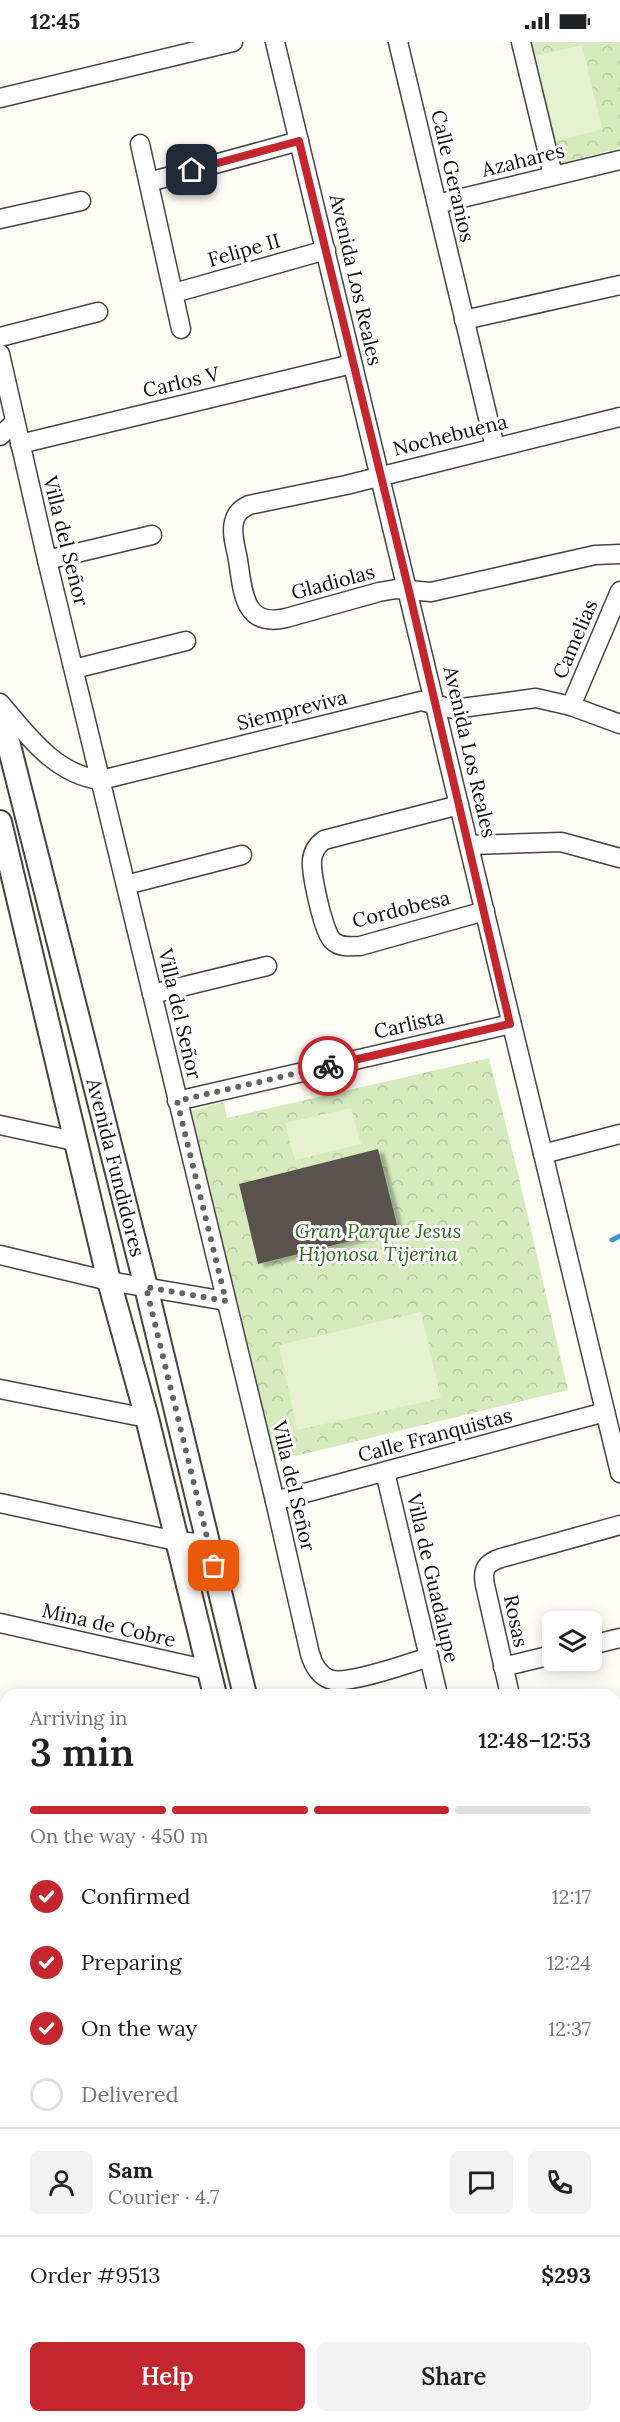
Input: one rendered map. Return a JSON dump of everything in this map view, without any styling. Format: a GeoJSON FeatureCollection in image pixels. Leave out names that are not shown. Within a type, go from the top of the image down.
{"type":"FeatureCollection","features":[{"type":"Feature","properties":{"kind":"street"},"geometry":{"type":"LineString","coordinates":[[0,98],[233,42]]}},
{"type":"Feature","properties":{"kind":"street","name":"Avenida Los Reales"},"geometry":{"type":"LineString","coordinates":[[276,42],[352,364],[409,591],[510,1024],[620,1473]]}},
{"type":"Feature","properties":{"kind":"street","name":"Calle Geranios"},"geometry":{"type":"LineString","coordinates":[[398,42],[495,447]]}},
{"type":"Feature","properties":{"kind":"street"},"geometry":{"type":"LineString","coordinates":[[520,42],[553,175]]}},
{"type":"Feature","properties":{"kind":"street"},"geometry":{"type":"LineString","coordinates":[[148,182],[299,141]]}},
{"type":"Feature","properties":{"kind":"street"},"geometry":{"type":"LineString","coordinates":[[140,144],[181,329]]}},
{"type":"Feature","properties":{"kind":"street","name":"Azahares"},"geometry":{"type":"LineString","coordinates":[[437,204],[620,160]]}},
{"type":"Feature","properties":{"kind":"street"},"geometry":{"type":"LineString","coordinates":[[0,219],[81,201]]}},
{"type":"Feature","properties":{"kind":"street","name":"Felipe II"},"geometry":{"type":"LineString","coordinates":[[174,293],[326,250]]}},
{"type":"Feature","properties":{"kind":"street"},"geometry":{"type":"LineString","coordinates":[[464,320],[620,285]]}},
{"type":"Feature","properties":{"kind":"street"},"geometry":{"type":"LineString","coordinates":[[0,337],[98,312]]}},
{"type":"Feature","properties":{"kind":"street","name":"Villa del Señor"},"geometry":{"type":"LineString","coordinates":[[0,354],[47,560],[310,1654],[313,1663],[326,1679],[333,1681],[352,1680],[429,1657]]}},
{"type":"Feature","properties":{"kind":"street","name":"Carlos V"},"geometry":{"type":"LineString","coordinates":[[20,444],[352,364]]}},
{"type":"Feature","properties":{"kind":"street","name":"Nochebuena"},"geometry":{"type":"LineString","coordinates":[[256,503],[380,476],[620,417]]}},
{"type":"Feature","properties":{"kind":"street"},"geometry":{"type":"LineString","coordinates":[[0,436],[15,423]]}},
{"type":"Feature","properties":{"kind":"street","name":"Gladiolas"},"geometry":{"type":"LineString","coordinates":[[256,503],[242,508],[237,514],[233,529],[244,598],[250,609],[262,619],[286,618],[379,592],[396,590],[431,592],[596,555],[620,554]]}},
{"type":"Feature","properties":{"kind":"street"},"geometry":{"type":"LineString","coordinates":[[47,560],[152,535]]}},
{"type":"Feature","properties":{"kind":"street","name":"Camelias"},"geometry":{"type":"LineString","coordinates":[[572,706],[620,591]]}},
{"type":"Feature","properties":{"kind":"street"},"geometry":{"type":"LineString","coordinates":[[74,669],[186,641]]}},
{"type":"Feature","properties":{"kind":"street","name":"Siempreviva"},"geometry":{"type":"LineString","coordinates":[[101,780],[413,702],[465,708],[536,698],[572,706],[620,724]]}},
{"type":"Feature","properties":{"kind":"street"},"geometry":{"type":"LineString","coordinates":[[0,703],[39,748],[54,761],[87,778],[101,780]]}},
{"type":"Feature","properties":{"kind":"street","name":"Avenida Fundidores"},"geometry":{"type":"LineString","coordinates":[[0,711],[146,1287],[244,1689]]}},
{"type":"Feature","properties":{"kind":"street","name":"Cordobesa"},"geometry":{"type":"LineString","coordinates":[[459,805],[324,840],[314,851],[312,870],[326,929],[334,942],[340,945],[360,946],[485,911]]}},
{"type":"Feature","properties":{"kind":"street","name":"Avenida Fundidores"},"geometry":{"type":"LineString","coordinates":[[0,822],[74,1141],[109,1281],[147,1418],[214,1689]]}},
{"type":"Feature","properties":{"kind":"street"},"geometry":{"type":"LineString","coordinates":[[469,845],[561,842],[620,858]]}},
{"type":"Feature","properties":{"kind":"street"},"geometry":{"type":"LineString","coordinates":[[126,885],[242,855]]}},
{"type":"Feature","properties":{"kind":"street"},"geometry":{"type":"LineString","coordinates":[[152,994],[267,966]]}},
{"type":"Feature","properties":{"kind":"street","name":"Carlista"},"geometry":{"type":"LineString","coordinates":[[177,1101],[510,1024]]}},
{"type":"Feature","properties":{"kind":"street"},"geometry":{"type":"LineString","coordinates":[[0,1125],[74,1141]]}},
{"type":"Feature","properties":{"kind":"street"},"geometry":{"type":"LineString","coordinates":[[543,1154],[620,1134]]}},
{"type":"Feature","properties":{"kind":"street"},"geometry":{"type":"LineString","coordinates":[[0,1255],[109,1281],[226,1301]]}},
{"type":"Feature","properties":{"kind":"street"},"geometry":{"type":"LineString","coordinates":[[0,1389],[147,1418]]}},
{"type":"Feature","properties":{"kind":"street","name":"Calle Franquistas"},"geometry":{"type":"LineString","coordinates":[[275,1501],[605,1413]]}},
{"type":"Feature","properties":{"kind":"street","name":"Villa de Guadalupe"},"geometry":{"type":"LineString","coordinates":[[385,1472],[437,1689]]}},
{"type":"Feature","properties":{"kind":"street"},"geometry":{"type":"LineString","coordinates":[[0,1503],[176,1541],[209,1544]]}},
{"type":"Feature","properties":{"kind":"street","name":"Rosas"},"geometry":{"type":"LineString","coordinates":[[542,1657],[503,1667],[485,1585],[484,1569],[489,1562],[501,1557],[620,1525]]}},
{"type":"Feature","properties":{"kind":"street","name":"Mina de Cobre"},"geometry":{"type":"LineString","coordinates":[[0,1623],[209,1670]]}},
{"type":"Feature","properties":{"kind":"street"},"geometry":{"type":"LineString","coordinates":[[602,1642],[620,1638]]}},
{"type":"Feature","properties":{"kind":"street"},"geometry":{"type":"LineString","coordinates":[[503,1667],[508,1689]]}},
{"type":"Feature","properties":{"kind":"green space"},"geometry":{"type":"Polygon","coordinates":[[[530,42],[620,42],[620,148],[559,164],[530,42]]]}},
{"type":"Feature","properties":{"kind":"green space"},"geometry":{"type":"Polygon","coordinates":[[[582,45],[602,129],[557,141],[535,56],[582,45]]]}},
{"type":"Feature","properties":{"kind":"green space","name":"Gran Parque Jesus Hijonosa Tijerina"},"geometry":{"type":"Polygon","coordinates":[[[489,1058],[568,1390],[275,1461],[190,1111],[224,1102],[227,1118],[489,1058]]]}},
{"type":"Feature","properties":{"kind":"green space"},"geometry":{"type":"Polygon","coordinates":[[[351,1108],[361,1144],[295,1160],[285,1123],[351,1108]]]}},
{"type":"Feature","properties":{"kind":"green space"},"geometry":{"type":"Polygon","coordinates":[[[421,1312],[441,1398],[297,1430],[279,1345],[421,1312]]]}},
{"type":"Feature","properties":{"kind":"building"},"geometry":{"type":"Polygon","coordinates":[[[378,1149],[398,1229],[258,1264],[239,1184],[378,1149]]]}},
{"type":"Feature","properties":{"kind":"waterway"},"geometry":{"type":"LineString","coordinates":[[612,1240],[620,1236]]}},
{"type":"Feature","properties":{"kind":"way so far"},"geometry":{"type":"LineString","coordinates":[[214,1566],[146,1287],[226,1301],[177,1101],[328,1066]]}},
{"type":"Feature","properties":{"kind":"route"},"geometry":{"type":"LineString","coordinates":[[192,170],[299,141],[409,591],[510,1024],[328,1066]]}}]}
